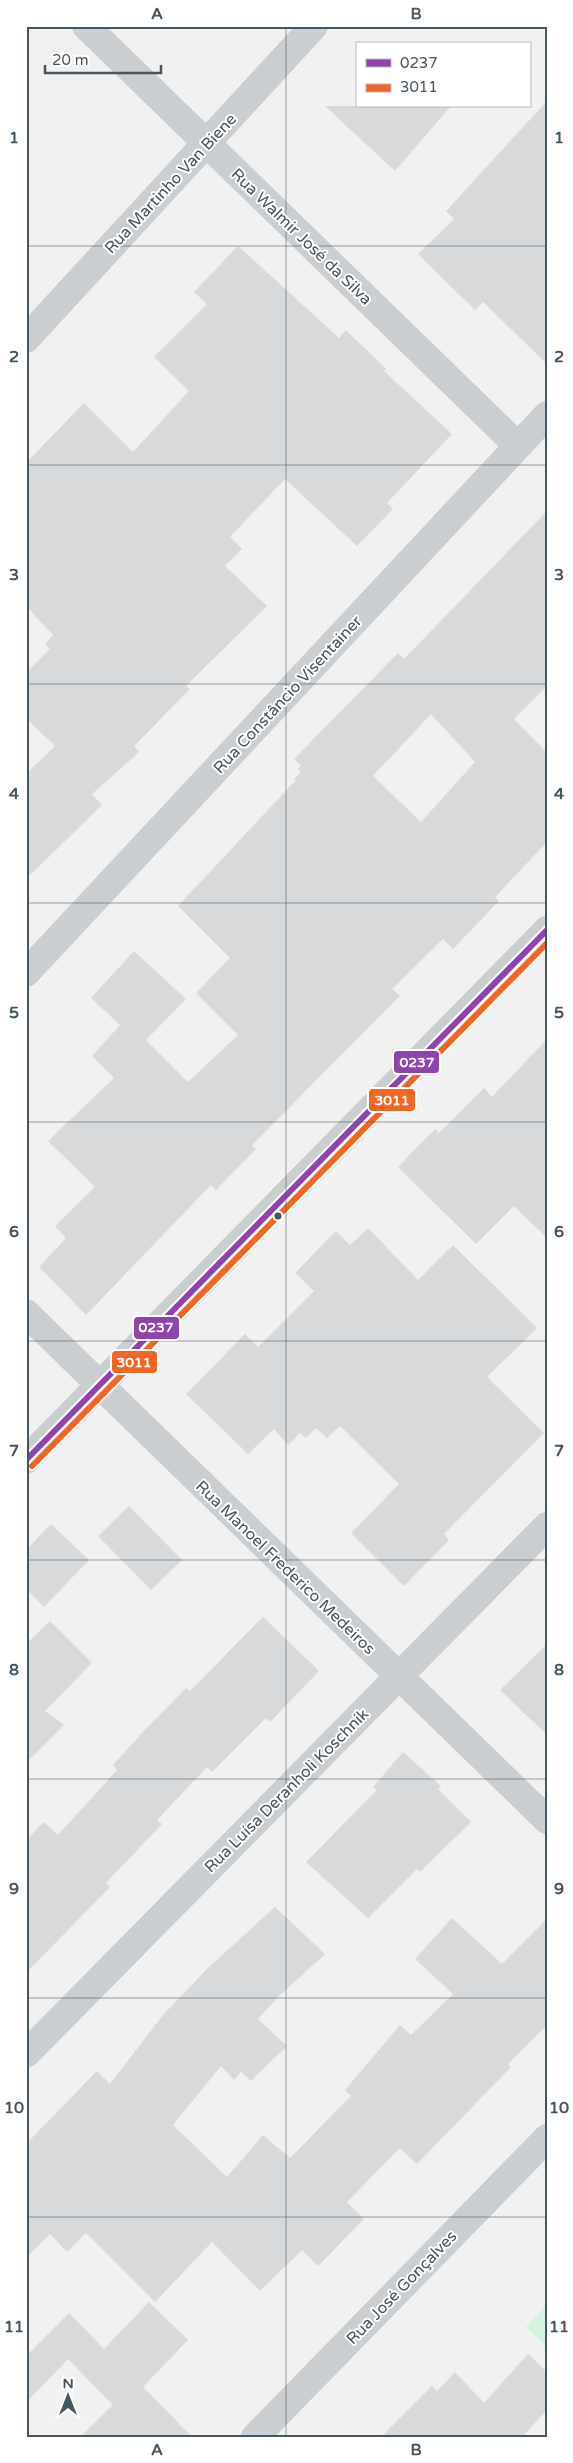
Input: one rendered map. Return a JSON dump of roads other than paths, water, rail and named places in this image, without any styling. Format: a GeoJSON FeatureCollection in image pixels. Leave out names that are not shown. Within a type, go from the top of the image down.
{"type":"FeatureCollection","features":[{"type":"Feature","properties":{"kind":"street","name":"Rua Walmir José da Silva"},"geometry":{"type":"LineString","coordinates":[[86,26],[518,446]]}},
{"type":"Feature","properties":{"kind":"street","name":"Rua Martinho Van Biene"},"geometry":{"type":"LineString","coordinates":[[26,339],[314,26]]}},
{"type":"Feature","properties":{"kind":"street","name":"Rua Constâncio Visentainer"},"geometry":{"type":"LineString","coordinates":[[26,972],[547,414]]}},
{"type":"Feature","properties":{"kind":"street"},"geometry":{"type":"LineString","coordinates":[[26,1460],[547,930]]}},
{"type":"Feature","properties":{"kind":"street","name":"Rua Manoel Frederico Medeiros"},"geometry":{"type":"LineString","coordinates":[[26,1313],[547,1820]]}},
{"type":"Feature","properties":{"kind":"street","name":"Rua Luísa Deranholi Koschnik"},"geometry":{"type":"LineString","coordinates":[[26,2054],[547,1526]]}},
{"type":"Feature","properties":{"kind":"street","name":"Rua José Gonçalves"},"geometry":{"type":"LineString","coordinates":[[255,2437],[547,2138]]}}]}
